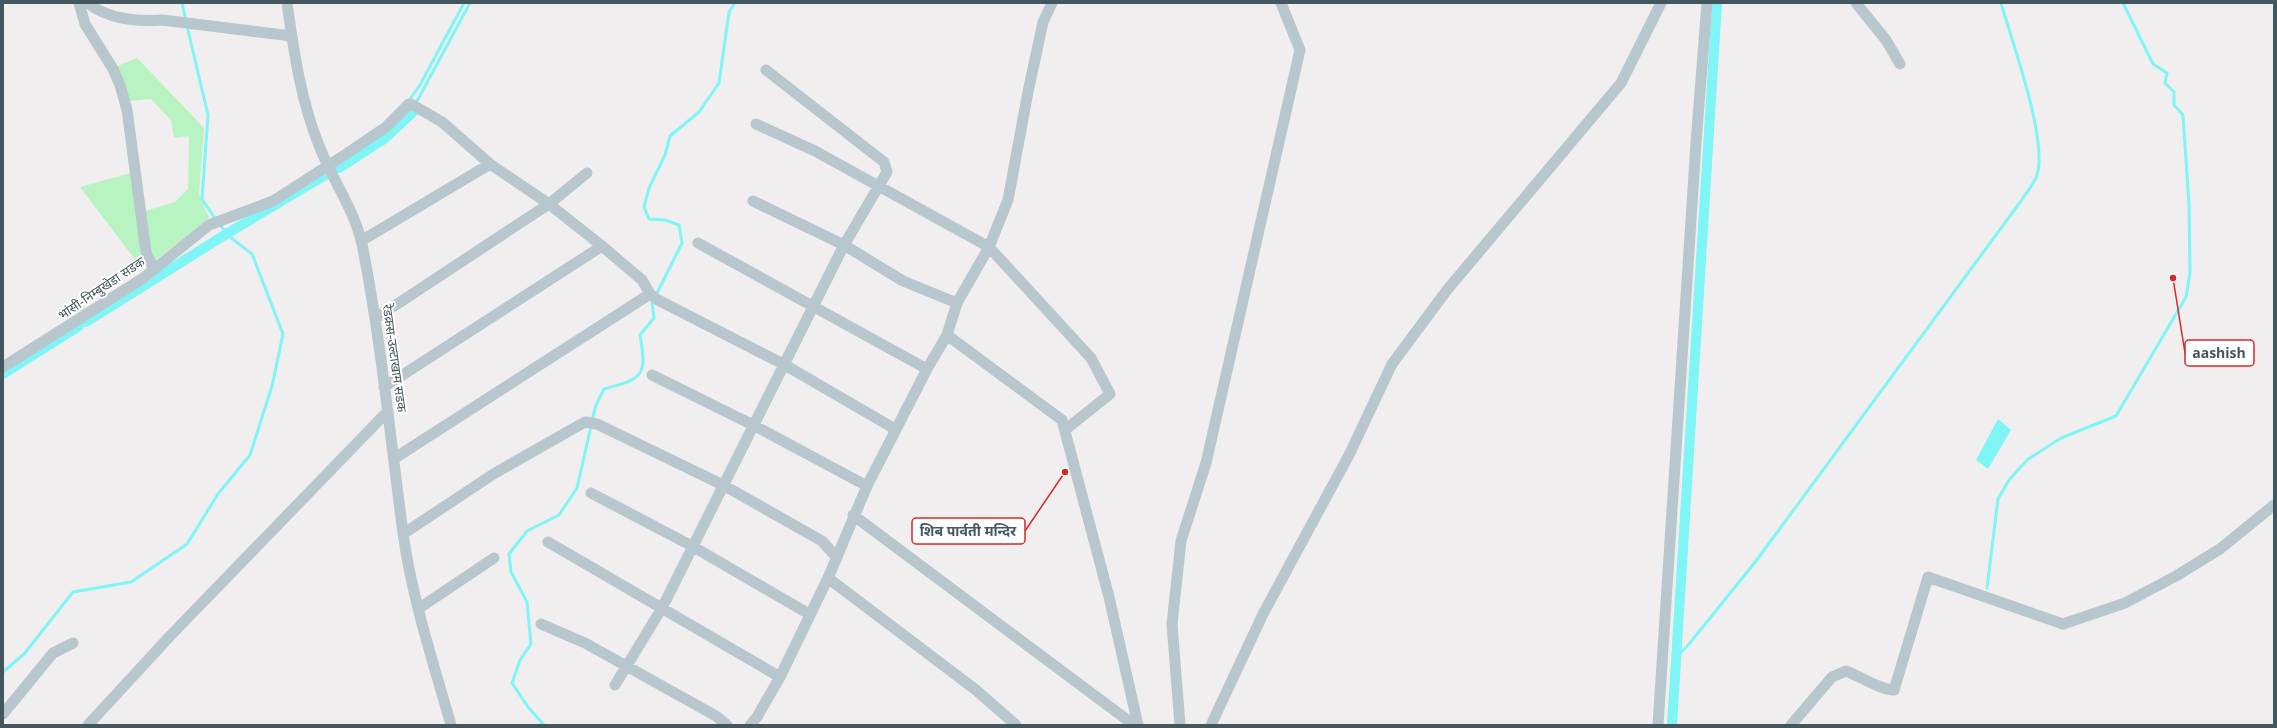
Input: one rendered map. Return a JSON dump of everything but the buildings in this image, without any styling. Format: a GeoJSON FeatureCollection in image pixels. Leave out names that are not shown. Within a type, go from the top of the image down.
{"type":"FeatureCollection","features":[{"type":"Feature","properties":{"kind":"street"},"geometry":{"type":"LineString","coordinates":[[79,3],[80,14],[85,24],[113,69],[120,85],[127,110],[146,252],[154,270]]}},
{"type":"Feature","properties":{"kind":"street"},"geometry":{"type":"LineString","coordinates":[[88,3],[96,10],[123,18],[177,22],[291,36]]}},
{"type":"Feature","properties":{"kind":"street","name":"रेडक्रस-उल्टाखाम सडक"},"geometry":{"type":"LineString","coordinates":[[287,3],[300,86],[310,120],[328,166],[353,215],[361,241],[376,318],[384,387],[395,458],[403,534],[418,609],[451,725]]}},
{"type":"Feature","properties":{"kind":"street"},"geometry":{"type":"LineString","coordinates":[[750,725],[757,717],[780,677],[809,614],[828,578],[867,486],[895,429],[947,335],[957,303],[989,247],[1008,200],[1041,30],[1052,3]]}},
{"type":"Feature","properties":{"kind":"street"},"geometry":{"type":"LineString","coordinates":[[1180,725],[1172,624],[1181,541],[1206,463],[1300,50],[1281,3]]}},
{"type":"Feature","properties":{"kind":"street"},"geometry":{"type":"LineString","coordinates":[[1211,725],[1263,614],[1349,455],[1392,364],[1446,290],[1621,83],[1661,3]]}},
{"type":"Feature","properties":{"kind":"street"},"geometry":{"type":"LineString","coordinates":[[1658,725],[1696,143],[1707,3]]}},
{"type":"Feature","properties":{"kind":"street"},"geometry":{"type":"LineString","coordinates":[[1856,3],[1886,40],[1900,64]]}},
{"type":"Feature","properties":{"kind":"street"},"geometry":{"type":"LineString","coordinates":[[615,685],[628,667],[662,608],[753,425],[786,366],[844,245],[887,172],[884,162],[766,70]]}},
{"type":"Feature","properties":{"kind":"street"},"geometry":{"type":"LineString","coordinates":[[328,166],[386,127],[409,104],[442,122],[490,164],[549,204],[642,280],[654,296],[786,366],[895,429]]}},
{"type":"Feature","properties":{"kind":"street"},"geometry":{"type":"LineString","coordinates":[[756,124],[815,151],[989,247],[1091,358],[1110,394],[1065,430]]}},
{"type":"Feature","properties":{"kind":"street"},"geometry":{"type":"LineString","coordinates":[[361,241],[490,164]]}},
{"type":"Feature","properties":{"kind":"street","name":"भांसी-निम्बुखेडा सडक"},"geometry":{"type":"LineString","coordinates":[[3,367],[81,319],[154,270],[209,225],[273,201],[328,166]]}},
{"type":"Feature","properties":{"kind":"street"},"geometry":{"type":"LineString","coordinates":[[376,318],[549,204],[587,173]]}},
{"type":"Feature","properties":{"kind":"street"},"geometry":{"type":"LineString","coordinates":[[753,201],[844,245],[903,281],[957,303]]}},
{"type":"Feature","properties":{"kind":"street"},"geometry":{"type":"LineString","coordinates":[[698,243],[927,369]]}},
{"type":"Feature","properties":{"kind":"street"},"geometry":{"type":"LineString","coordinates":[[384,387],[602,246]]}},
{"type":"Feature","properties":{"kind":"street"},"geometry":{"type":"LineString","coordinates":[[395,458],[654,296]]}},
{"type":"Feature","properties":{"kind":"street"},"geometry":{"type":"LineString","coordinates":[[947,335],[1062,420],[1108,597],[1138,725]]}},
{"type":"Feature","properties":{"kind":"street"},"geometry":{"type":"LineString","coordinates":[[652,375],[753,425],[867,486]]}},
{"type":"Feature","properties":{"kind":"street"},"geometry":{"type":"LineString","coordinates":[[88,725],[204,601],[388,411]]}},
{"type":"Feature","properties":{"kind":"street"},"geometry":{"type":"LineString","coordinates":[[403,534],[495,473],[585,422],[597,424],[723,486],[822,541],[837,558]]}},
{"type":"Feature","properties":{"kind":"street"},"geometry":{"type":"LineString","coordinates":[[591,493],[692,546],[809,614]]}},
{"type":"Feature","properties":{"kind":"street"},"geometry":{"type":"LineString","coordinates":[[1791,725],[1832,677],[1846,671],[1885,689],[1894,690],[1928,577],[2063,624],[2125,603],[2176,576],[2220,549],[2274,505]]}},
{"type":"Feature","properties":{"kind":"street"},"geometry":{"type":"LineString","coordinates":[[853,516],[1134,725]]}},
{"type":"Feature","properties":{"kind":"street"},"geometry":{"type":"LineString","coordinates":[[548,542],[780,677]]}},
{"type":"Feature","properties":{"kind":"street"},"geometry":{"type":"LineString","coordinates":[[418,609],[494,558]]}},
{"type":"Feature","properties":{"kind":"street"},"geometry":{"type":"LineString","coordinates":[[828,578],[976,690],[1016,725]]}},
{"type":"Feature","properties":{"kind":"street"},"geometry":{"type":"LineString","coordinates":[[541,624],[585,643],[716,716],[727,725]]}},
{"type":"Feature","properties":{"kind":"street"},"geometry":{"type":"LineString","coordinates":[[3,714],[53,653],[73,643]]}},
{"type":"Feature","properties":{"kind":"green space"},"geometry":{"type":"Polygon","coordinates":[[[137,58],[204,128],[199,194],[209,218],[152,263],[142,212],[175,202],[188,189],[189,136],[174,138],[171,120],[151,99],[128,101],[115,67],[137,58]]]}},
{"type":"Feature","properties":{"kind":"green space"},"geometry":{"type":"Polygon","coordinates":[[[131,173],[141,241],[140,266],[80,187],[131,173]]]}},
{"type":"Feature","properties":{"kind":"water"},"geometry":{"type":"Polygon","coordinates":[[[1998,419],[2011,430],[1988,469],[1976,460],[1998,419]]]}},
{"type":"Feature","properties":{"kind":"waterway"},"geometry":{"type":"LineString","coordinates":[[182,3],[186,21]]}},
{"type":"Feature","properties":{"kind":"waterway"},"geometry":{"type":"LineString","coordinates":[[408,102],[420,85],[464,3]]}},
{"type":"Feature","properties":{"kind":"waterway"},"geometry":{"type":"LineString","coordinates":[[416,103],[470,3]]}},
{"type":"Feature","properties":{"kind":"waterway"},"geometry":{"type":"LineString","coordinates":[[656,295],[682,243],[679,225],[665,220],[649,219],[644,207],[649,188],[665,155],[670,136],[699,112],[719,83],[729,12],[735,3]]}},
{"type":"Feature","properties":{"kind":"waterway"},"geometry":{"type":"LineString","coordinates":[[1672,725],[1717,3]]}},
{"type":"Feature","properties":{"kind":"waterway"},"geometry":{"type":"LineString","coordinates":[[1675,659],[1689,644],[1756,561],[2021,201],[2036,178],[2039,159],[2038,138],[2027,90],[2001,3]]}},
{"type":"Feature","properties":{"kind":"waterway"},"geometry":{"type":"LineString","coordinates":[[1987,588],[1998,499],[2009,480],[2027,460],[2061,438],[2116,416],[2186,297],[2190,273],[2189,204],[2183,115],[2174,105],[2174,92],[2165,83],[2167,73],[2153,64],[2123,3]]}},
{"type":"Feature","properties":{"kind":"waterway"},"geometry":{"type":"LineString","coordinates":[[187,26],[208,115],[202,199],[216,220]]}},
{"type":"Feature","properties":{"kind":"waterway"},"geometry":{"type":"LineString","coordinates":[[339,168],[384,139],[413,112]]}},
{"type":"Feature","properties":{"kind":"waterway"},"geometry":{"type":"LineString","coordinates":[[86,322],[223,236],[327,174]]}},
{"type":"Feature","properties":{"kind":"waterway"},"geometry":{"type":"LineString","coordinates":[[3,672],[24,654],[73,592],[131,582],[187,544],[218,494],[250,455],[272,386],[283,334],[252,254],[230,237],[220,225]]}},
{"type":"Feature","properties":{"kind":"waterway"},"geometry":{"type":"LineString","coordinates":[[592,420],[596,405],[604,389],[627,382],[635,378],[640,373],[643,359],[640,335],[654,318],[652,303],[654,300]]}},
{"type":"Feature","properties":{"kind":"waterway"},"geometry":{"type":"LineString","coordinates":[[3,374],[79,326]]}},
{"type":"Feature","properties":{"kind":"waterway"},"geometry":{"type":"LineString","coordinates":[[544,725],[528,707],[512,683],[520,660],[531,644],[527,602],[511,572],[509,554],[527,531],[559,515],[577,488],[591,426]]}},
{"type":"Feature","properties":{"kind":"place","name":"aashish"},"geometry":{"type":"Point","coordinates":[2173,278]}},
{"type":"Feature","properties":{"kind":"place","name":"शिब पार्वती मन्दिर"},"geometry":{"type":"Point","coordinates":[1065,472]}}]}
